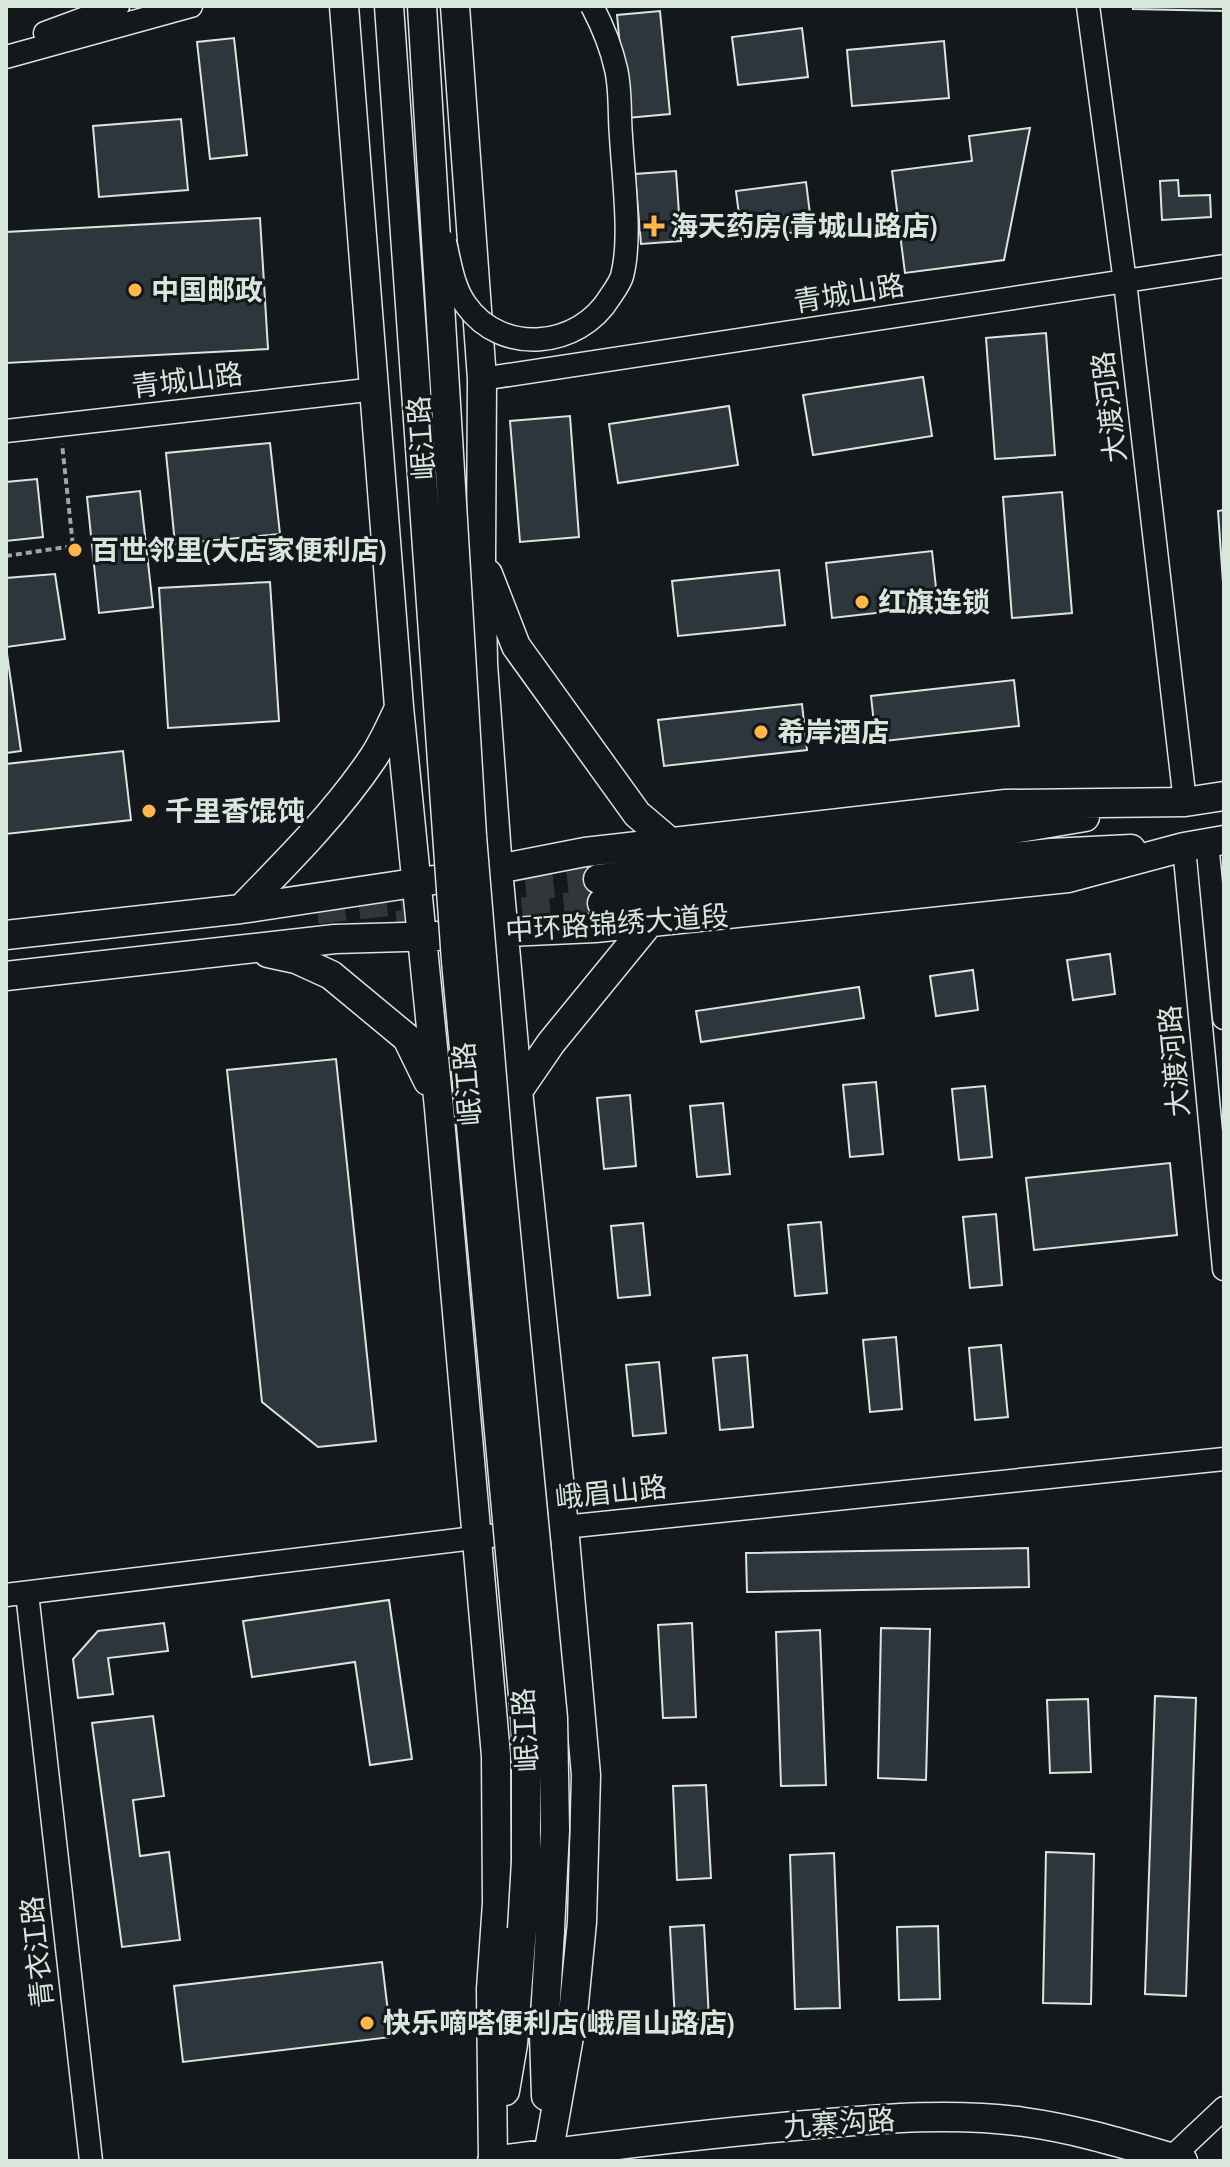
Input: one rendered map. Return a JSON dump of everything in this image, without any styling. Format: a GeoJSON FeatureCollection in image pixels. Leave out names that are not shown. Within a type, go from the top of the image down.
{"type":"FeatureCollection","features":[{"type":"Feature","properties":{"kind":"main road","name":"岷江路"},"geometry":{"type":"LineString","coordinates":[[344,6],[399,707],[439,1108],[496,1756],[497,1903],[491,1989],[493,2161]]}},
{"type":"Feature","properties":{"kind":"main road","name":"岷江路"},"geometry":{"type":"LineString","coordinates":[[389,6],[456,961],[523,1681],[527,1793],[544,2034],[548,2157]]}},
{"type":"Feature","properties":{"kind":"main road","name":"岷江路"},"geometry":{"type":"LineString","coordinates":[[422,6],[472,836],[500,1176],[553,1718],[555,1830],[493,2161]]}},
{"type":"Feature","properties":{"kind":"main road","name":"岷江路"},"geometry":{"type":"LineString","coordinates":[[455,6],[482,379],[483,664],[498,869],[586,1775],[582,1922],[573,2014],[548,2157]]}},
{"type":"Feature","properties":{"kind":"main road"},"geometry":{"type":"LineString","coordinates":[[481,557],[516,646],[637,814],[670,842]]}},
{"type":"Feature","properties":{"kind":"main road"},"geometry":{"type":"LineString","coordinates":[[241,909],[287,862],[358,779],[375,754],[399,707]]}},
{"type":"Feature","properties":{"kind":"main road"},"geometry":{"type":"LineString","coordinates":[[1205,843],[600,891],[1224,796]]}},
{"type":"Feature","properties":{"kind":"main road"},"geometry":{"type":"LineString","coordinates":[[6,935],[241,909],[416,883],[585,852],[1006,804],[1185,802]]}},
{"type":"Feature","properties":{"kind":"main road","name":"中环路锦绣大道段"},"geometry":{"type":"LineString","coordinates":[[6,976],[335,939],[649,923],[1068,878],[1205,843]]}},
{"type":"Feature","properties":{"kind":"main road"},"geometry":{"type":"LineString","coordinates":[[518,1091],[551,1043],[649,923]]}},
{"type":"Feature","properties":{"kind":"main road"},"geometry":{"type":"LineString","coordinates":[[252,949],[296,959],[331,975],[407,1038],[439,1108]]}},
{"type":"Feature","properties":{"kind":"main road","name":"九寨沟路"},"geometry":{"type":"LineString","coordinates":[[493,2161],[548,2157],[758,2129],[950,2117],[1024,2122],[1177,2159]]}},
{"type":"Feature","properties":{"kind":"street"},"geometry":{"type":"LineString","coordinates":[[6,47],[118,6]]}},
{"type":"Feature","properties":{"kind":"street"},"geometry":{"type":"LineString","coordinates":[[6,57],[191,6]]}},
{"type":"Feature","properties":{"kind":"street"},"geometry":{"type":"LineString","coordinates":[[433,188],[455,283],[466,306],[492,331],[518,338],[551,339],[574,332],[599,314],[622,278],[626,227],[617,72],[607,34],[592,6]]}},
{"type":"Feature","properties":{"kind":"street","name":"大渡河路"},"geometry":{"type":"LineString","coordinates":[[1088,6],[1125,282],[1185,802]]}},
{"type":"Feature","properties":{"kind":"street","name":"青城山路"},"geometry":{"type":"LineString","coordinates":[[482,379],[1224,266]]}},
{"type":"Feature","properties":{"kind":"street","name":"青城山路"},"geometry":{"type":"LineString","coordinates":[[6,431],[376,389]]}},
{"type":"Feature","properties":{"kind":"street","name":"大渡河路"},"geometry":{"type":"LineString","coordinates":[[1205,843],[1224,1018]]}},
{"type":"Feature","properties":{"kind":"street","name":"大渡河路"},"geometry":{"type":"LineString","coordinates":[[1205,843],[1224,1269]]}},
{"type":"Feature","properties":{"kind":"street","name":"峨眉山路"},"geometry":{"type":"LineString","coordinates":[[17,1594],[564,1527],[1224,1459]]}},
{"type":"Feature","properties":{"kind":"street","name":"青衣江路"},"geometry":{"type":"LineString","coordinates":[[17,1594],[91,2161]]}},
{"type":"Feature","properties":{"kind":"street"},"geometry":{"type":"LineString","coordinates":[[1177,2159],[1224,2108]]}},
{"type":"Feature","properties":{"kind":"path"},"geometry":{"type":"LineString","coordinates":[[6,556],[73,546],[60,425]]}},
{"type":"Feature","properties":{"kind":"building"},"geometry":{"type":"Polygon","coordinates":[[[1133,6],[1224,6],[1224,11],[1133,9],[1133,6]]]}},
{"type":"Feature","properties":{"kind":"building"},"geometry":{"type":"Polygon","coordinates":[[[660,11],[670,114],[627,118],[617,15],[660,11]]]}},
{"type":"Feature","properties":{"kind":"building"},"geometry":{"type":"Polygon","coordinates":[[[802,28],[808,77],[738,85],[732,37],[802,28]]]}},
{"type":"Feature","properties":{"kind":"building"},"geometry":{"type":"Polygon","coordinates":[[[234,38],[247,155],[210,159],[197,42],[234,38]]]}},
{"type":"Feature","properties":{"kind":"building"},"geometry":{"type":"Polygon","coordinates":[[[944,41],[949,98],[852,106],[847,50],[944,41]]]}},
{"type":"Feature","properties":{"kind":"building","name":"中国邮政"},"geometry":{"type":"Polygon","coordinates":[[[181,119],[188,190],[99,197],[93,126],[181,119]]]}},
{"type":"Feature","properties":{"kind":"building"},"geometry":{"type":"Polygon","coordinates":[[[1030,128],[1004,260],[905,273],[892,171],[972,161],[969,136],[1030,128]]]}},
{"type":"Feature","properties":{"kind":"building"},"geometry":{"type":"Polygon","coordinates":[[[676,171],[681,241],[641,244],[635,174],[676,171]]]}},
{"type":"Feature","properties":{"kind":"building"},"geometry":{"type":"Polygon","coordinates":[[[1178,180],[1179,196],[1210,195],[1211,217],[1162,220],[1160,181],[1178,180]]]}},
{"type":"Feature","properties":{"kind":"building"},"geometry":{"type":"Polygon","coordinates":[[[806,182],[812,230],[742,239],[736,191],[806,182]]]}},
{"type":"Feature","properties":{"kind":"building","name":"中国邮政"},"geometry":{"type":"Polygon","coordinates":[[[260,218],[268,349],[6,363],[6,232],[260,218]]]}},
{"type":"Feature","properties":{"kind":"building"},"geometry":{"type":"Polygon","coordinates":[[[1046,333],[1055,455],[995,459],[986,338],[1046,333]]]}},
{"type":"Feature","properties":{"kind":"building"},"geometry":{"type":"Polygon","coordinates":[[[923,377],[932,436],[813,455],[803,395],[923,377]]]}},
{"type":"Feature","properties":{"kind":"building"},"geometry":{"type":"Polygon","coordinates":[[[729,406],[738,465],[618,483],[609,424],[729,406]]]}},
{"type":"Feature","properties":{"kind":"building"},"geometry":{"type":"Polygon","coordinates":[[[570,416],[579,537],[520,542],[510,421],[570,416]]]}},
{"type":"Feature","properties":{"kind":"building"},"geometry":{"type":"Polygon","coordinates":[[[270,443],[280,534],[175,544],[166,453],[270,443]]]}},
{"type":"Feature","properties":{"kind":"building"},"geometry":{"type":"Polygon","coordinates":[[[37,479],[43,537],[6,541],[6,482],[37,479]]]}},
{"type":"Feature","properties":{"kind":"building"},"geometry":{"type":"Polygon","coordinates":[[[140,491],[153,607],[99,613],[87,497],[140,491]]]}},
{"type":"Feature","properties":{"kind":"building"},"geometry":{"type":"Polygon","coordinates":[[[1062,492],[1072,613],[1012,618],[1003,497],[1062,492]]]}},
{"type":"Feature","properties":{"kind":"building"},"geometry":{"type":"Polygon","coordinates":[[[1224,510],[1224,597],[1218,511],[1224,510]]]}},
{"type":"Feature","properties":{"kind":"building"},"geometry":{"type":"Polygon","coordinates":[[[932,551],[938,606],[832,618],[826,563],[932,551]]]}},
{"type":"Feature","properties":{"kind":"building"},"geometry":{"type":"Polygon","coordinates":[[[779,570],[785,625],[678,636],[672,581],[779,570]]]}},
{"type":"Feature","properties":{"kind":"building"},"geometry":{"type":"Polygon","coordinates":[[[55,574],[65,639],[6,647],[6,578],[55,574]]]}},
{"type":"Feature","properties":{"kind":"building"},"geometry":{"type":"Polygon","coordinates":[[[270,582],[279,721],[168,728],[159,588],[270,582]]]}},
{"type":"Feature","properties":{"kind":"building"},"geometry":{"type":"Polygon","coordinates":[[[6,647],[21,751],[6,753],[6,647]]]}},
{"type":"Feature","properties":{"kind":"building"},"geometry":{"type":"Polygon","coordinates":[[[1014,680],[1019,726],[876,742],[871,696],[1014,680]]]}},
{"type":"Feature","properties":{"kind":"building"},"geometry":{"type":"Polygon","coordinates":[[[802,704],[807,750],[664,766],[658,720],[802,704]]]}},
{"type":"Feature","properties":{"kind":"building"},"geometry":{"type":"Polygon","coordinates":[[[123,751],[131,820],[6,834],[6,764],[123,751]]]}},
{"type":"Feature","properties":{"kind":"building"},"geometry":{"type":"Polygon","coordinates":[[[1110,954],[1115,994],[1073,1000],[1067,960],[1110,954]]]}},
{"type":"Feature","properties":{"kind":"building"},"geometry":{"type":"Polygon","coordinates":[[[973,970],[978,1010],[936,1016],[930,976],[973,970]]]}},
{"type":"Feature","properties":{"kind":"building"},"geometry":{"type":"Polygon","coordinates":[[[859,987],[864,1018],[701,1042],[696,1011],[859,987]]]}},
{"type":"Feature","properties":{"kind":"building"},"geometry":{"type":"Polygon","coordinates":[[[336,1059],[376,1441],[318,1447],[262,1402],[227,1070],[336,1059]]]}},
{"type":"Feature","properties":{"kind":"building"},"geometry":{"type":"Polygon","coordinates":[[[876,1082],[883,1154],[850,1157],[843,1085],[876,1082]]]}},
{"type":"Feature","properties":{"kind":"building"},"geometry":{"type":"Polygon","coordinates":[[[985,1086],[992,1157],[959,1160],[952,1089],[985,1086]]]}},
{"type":"Feature","properties":{"kind":"building"},"geometry":{"type":"Polygon","coordinates":[[[630,1095],[636,1166],[604,1169],[597,1098],[630,1095]]]}},
{"type":"Feature","properties":{"kind":"building"},"geometry":{"type":"Polygon","coordinates":[[[723,1103],[730,1174],[697,1177],[690,1106],[723,1103]]]}},
{"type":"Feature","properties":{"kind":"building"},"geometry":{"type":"Polygon","coordinates":[[[1170,1163],[1177,1235],[1034,1250],[1026,1178],[1170,1163]]]}},
{"type":"Feature","properties":{"kind":"building"},"geometry":{"type":"Polygon","coordinates":[[[996,1214],[1002,1285],[970,1288],[963,1217],[996,1214]]]}},
{"type":"Feature","properties":{"kind":"building"},"geometry":{"type":"Polygon","coordinates":[[[821,1222],[827,1293],[795,1296],[788,1225],[821,1222]]]}},
{"type":"Feature","properties":{"kind":"building"},"geometry":{"type":"Polygon","coordinates":[[[643,1223],[650,1295],[618,1298],[611,1226],[643,1223]]]}},
{"type":"Feature","properties":{"kind":"building"},"geometry":{"type":"Polygon","coordinates":[[[896,1337],[902,1409],[870,1412],[863,1340],[896,1337]]]}},
{"type":"Feature","properties":{"kind":"building"},"geometry":{"type":"Polygon","coordinates":[[[1001,1345],[1008,1417],[975,1420],[969,1348],[1001,1345]]]}},
{"type":"Feature","properties":{"kind":"building"},"geometry":{"type":"Polygon","coordinates":[[[747,1355],[753,1427],[720,1430],[713,1358],[747,1355]]]}},
{"type":"Feature","properties":{"kind":"building"},"geometry":{"type":"Polygon","coordinates":[[[659,1362],[666,1433],[633,1436],[626,1365],[659,1362]]]}},
{"type":"Feature","properties":{"kind":"building"},"geometry":{"type":"Polygon","coordinates":[[[1028,1548],[1029,1587],[747,1592],[746,1553],[1028,1548]]]}},
{"type":"Feature","properties":{"kind":"building"},"geometry":{"type":"Polygon","coordinates":[[[389,1600],[412,1759],[370,1765],[355,1662],[252,1677],[243,1621],[389,1600]]]}},
{"type":"Feature","properties":{"kind":"building"},"geometry":{"type":"Polygon","coordinates":[[[164,1623],[168,1651],[108,1658],[113,1694],[78,1698],[73,1659],[98,1631],[164,1623]]]}},
{"type":"Feature","properties":{"kind":"building"},"geometry":{"type":"Polygon","coordinates":[[[692,1623],[696,1717],[663,1718],[658,1625],[692,1623]]]}},
{"type":"Feature","properties":{"kind":"building"},"geometry":{"type":"Polygon","coordinates":[[[881,1628],[930,1629],[926,1780],[878,1778],[881,1628]]]}},
{"type":"Feature","properties":{"kind":"building"},"geometry":{"type":"Polygon","coordinates":[[[820,1630],[826,1785],[781,1786],[776,1632],[820,1630]]]}},
{"type":"Feature","properties":{"kind":"building"},"geometry":{"type":"Polygon","coordinates":[[[1155,1696],[1196,1698],[1186,1996],[1145,1994],[1155,1696]]]}},
{"type":"Feature","properties":{"kind":"building"},"geometry":{"type":"Polygon","coordinates":[[[1088,1699],[1091,1772],[1050,1773],[1047,1700],[1088,1699]]]}},
{"type":"Feature","properties":{"kind":"building"},"geometry":{"type":"Polygon","coordinates":[[[153,1716],[164,1796],[133,1800],[140,1856],[169,1852],[180,1940],[122,1947],[92,1723],[153,1716]]]}},
{"type":"Feature","properties":{"kind":"building"},"geometry":{"type":"Polygon","coordinates":[[[706,1785],[711,1878],[677,1880],[673,1786],[706,1785]]]}},
{"type":"Feature","properties":{"kind":"building"},"geometry":{"type":"Polygon","coordinates":[[[1046,1852],[1094,1854],[1091,2004],[1043,2003],[1046,1852]]]}},
{"type":"Feature","properties":{"kind":"building"},"geometry":{"type":"Polygon","coordinates":[[[834,1853],[840,2008],[795,2009],[790,1855],[834,1853]]]}},
{"type":"Feature","properties":{"kind":"building"},"geometry":{"type":"Polygon","coordinates":[[[704,1925],[709,2019],[675,2021],[670,1927],[704,1925]]]}},
{"type":"Feature","properties":{"kind":"building"},"geometry":{"type":"Polygon","coordinates":[[[938,1926],[940,1999],[899,2000],[897,1927],[938,1926]]]}},
{"type":"Feature","properties":{"kind":"building"},"geometry":{"type":"Polygon","coordinates":[[[382,1962],[391,2037],[183,2062],[174,1986],[382,1962]]]}},
{"type":"Feature","properties":{"kind":"tunnel"},"geometry":{"type":"LineString","coordinates":[[317,910],[598,879]]}},
{"type":"Feature","properties":{"kind":"tunnel"},"geometry":{"type":"LineString","coordinates":[[397,925],[602,903]]}},
{"type":"Feature","properties":{"kind":"place","name":"海天药房(青城山路店)"},"geometry":{"type":"Point","coordinates":[654,226]}},
{"type":"Feature","properties":{"kind":"place","name":"中国邮政"},"geometry":{"type":"Point","coordinates":[135,290]}},
{"type":"Feature","properties":{"kind":"place","name":"百世邻里(大店家便利店)"},"geometry":{"type":"Point","coordinates":[75,550]}},
{"type":"Feature","properties":{"kind":"place","name":"红旗连锁"},"geometry":{"type":"Point","coordinates":[862,602]}},
{"type":"Feature","properties":{"kind":"place","name":"希岸酒店"},"geometry":{"type":"Point","coordinates":[761,732]}},
{"type":"Feature","properties":{"kind":"place","name":"千里香馄饨"},"geometry":{"type":"Point","coordinates":[149,811]}},
{"type":"Feature","properties":{"kind":"place","name":"快乐嘀嗒便利店(峨眉山路店)"},"geometry":{"type":"Point","coordinates":[367,2023]}}]}
